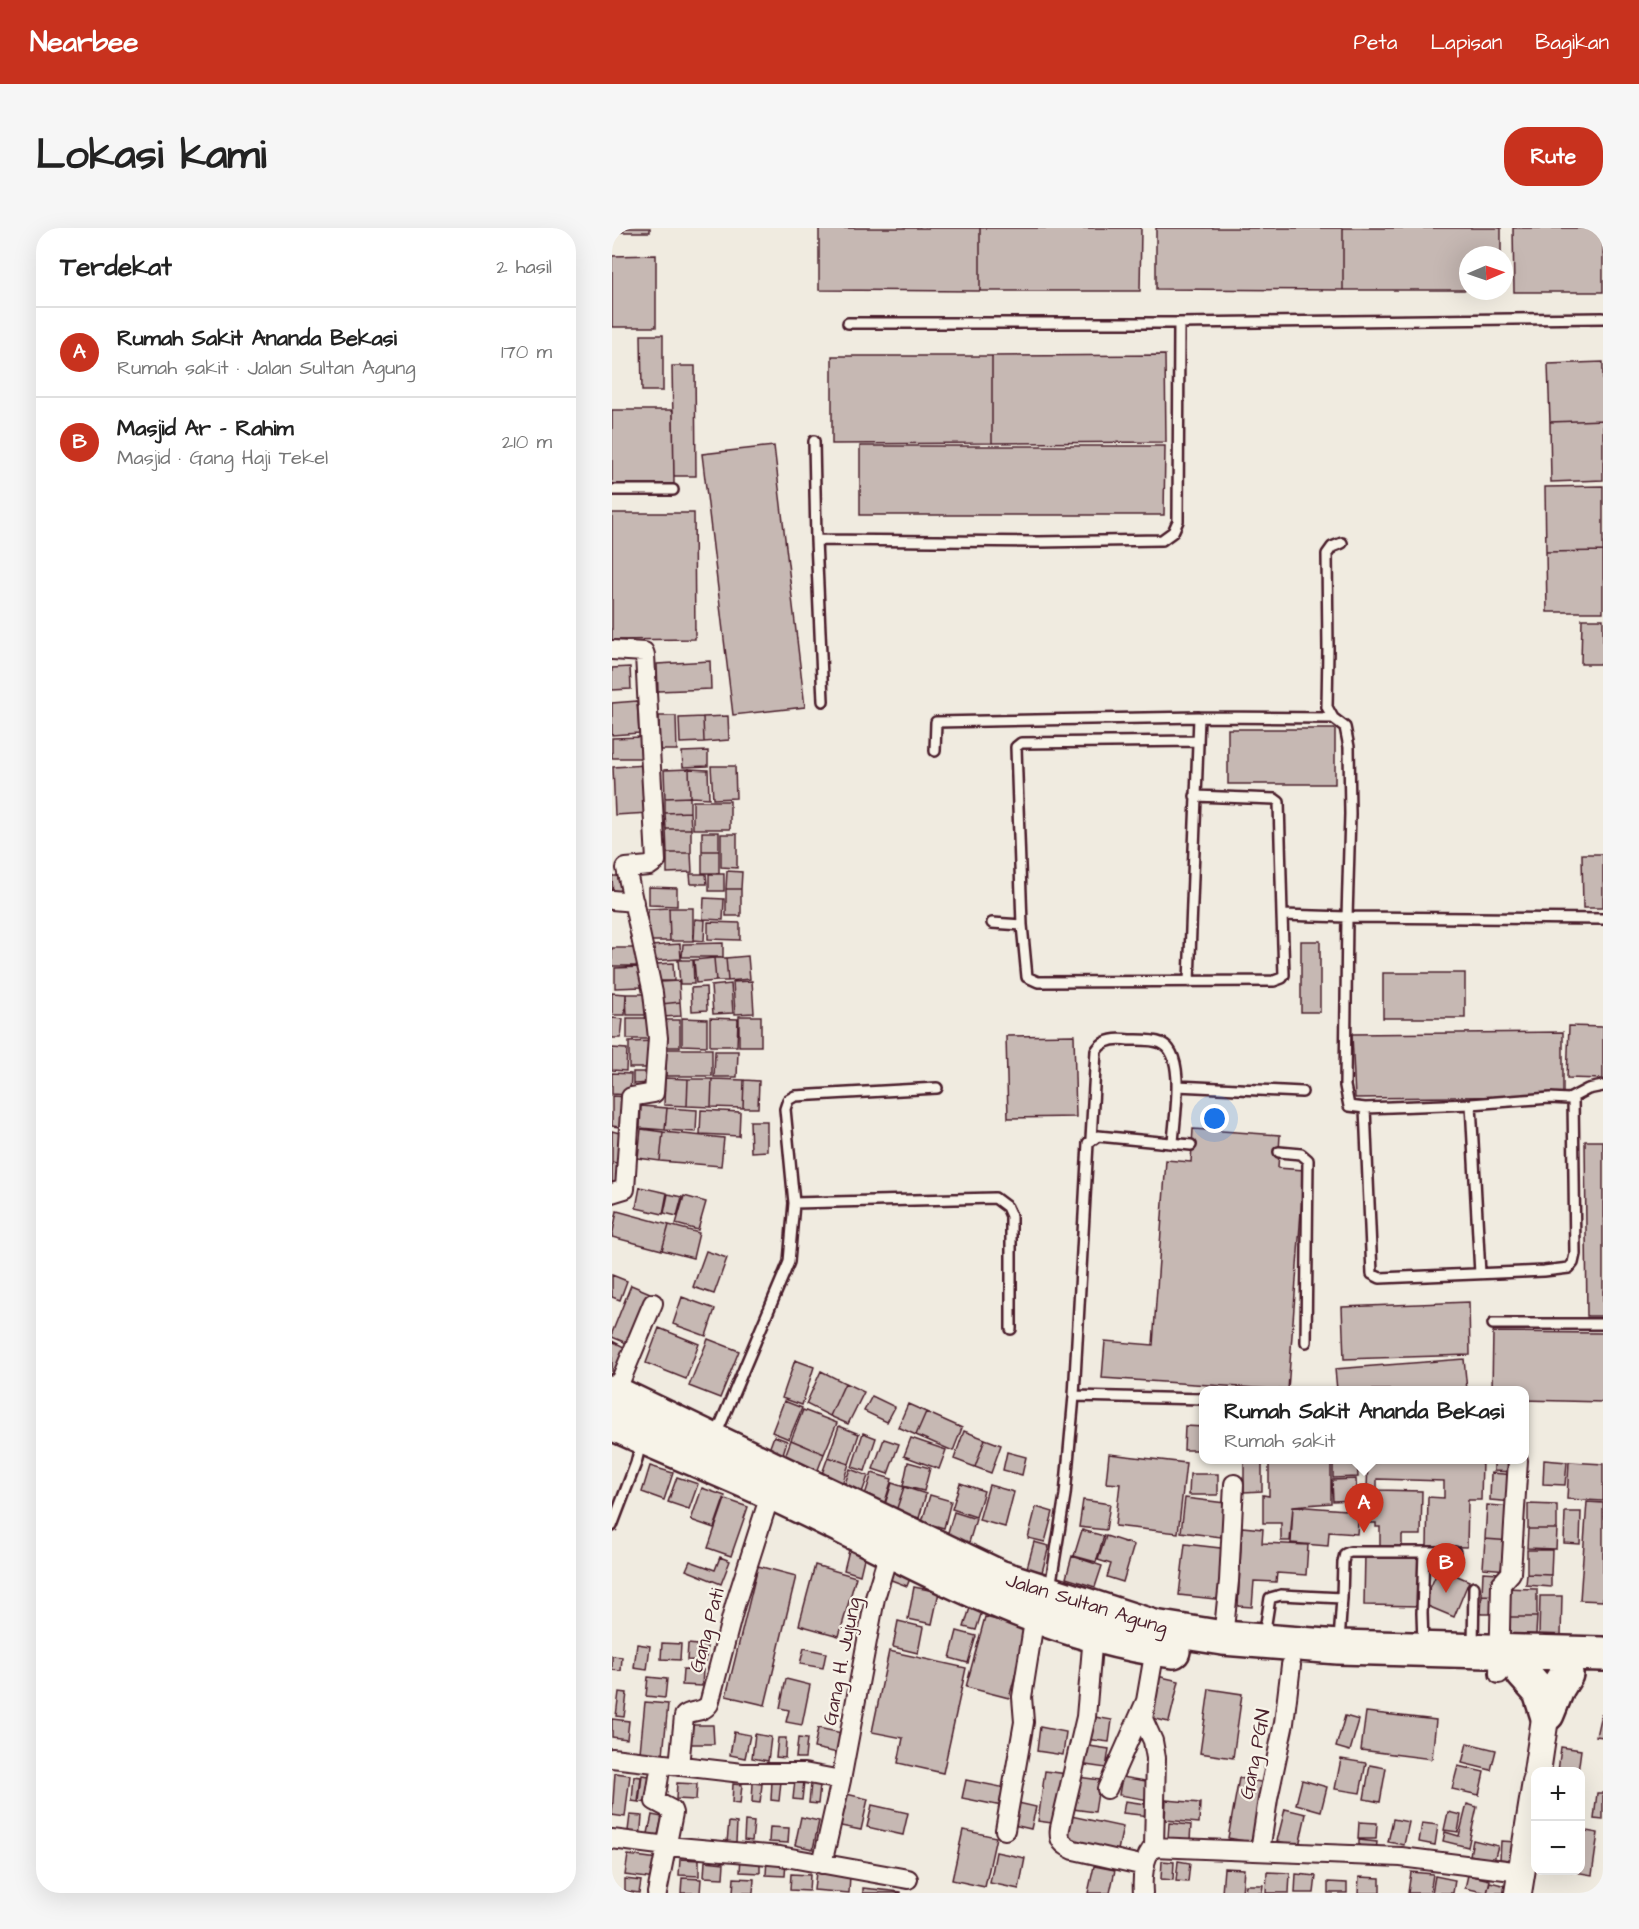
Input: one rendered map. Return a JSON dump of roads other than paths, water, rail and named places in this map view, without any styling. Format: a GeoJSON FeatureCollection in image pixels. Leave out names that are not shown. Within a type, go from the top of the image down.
{"type":"FeatureCollection","features":[{"type":"Feature","properties":{"kind":"highway","name":"Jalan Sultan Agung"},"geometry":{"type":"LineString","coordinates":[[613,1403],[703,1450],[771,1492],[958,1584],[1154,1627],[1223,1638],[1338,1647],[1423,1648],[1603,1676]]}},
{"type":"Feature","properties":{"kind":"highway","name":"Jalan Sultan Agung"},"geometry":{"type":"LineString","coordinates":[[613,1403],[643,1437],[703,1450],[999,1577],[1094,1635],[1155,1649],[1291,1665],[1524,1664],[1603,1654]]}},
{"type":"Feature","properties":{"kind":"highway"},"geometry":{"type":"LineString","coordinates":[[1524,1664],[1558,1687],[1547,1714]]}},
{"type":"Feature","properties":{"kind":"street"},"geometry":{"type":"LineString","coordinates":[[612,650],[644,652],[645,656],[656,861],[649,866],[626,868],[653,993],[658,1038],[654,1094],[631,1097],[625,1189],[612,1193]]}},
{"type":"Feature","properties":{"kind":"street"},"geometry":{"type":"LineString","coordinates":[[612,900],[634,902]]}},
{"type":"Feature","properties":{"kind":"street"},"geometry":{"type":"LineString","coordinates":[[613,1403],[653,1303]]}},
{"type":"Feature","properties":{"kind":"street"},"geometry":{"type":"LineString","coordinates":[[1518,1464],[1511,1573],[1501,1584],[1524,1664]]}},
{"type":"Feature","properties":{"kind":"street"},"geometry":{"type":"LineString","coordinates":[[1223,1638],[1229,1581],[1234,1484]]}},
{"type":"Feature","properties":{"kind":"street","name":"Gang Pati"},"geometry":{"type":"LineString","coordinates":[[670,1765],[684,1716],[687,1713],[703,1711],[709,1704],[735,1605],[771,1492]]}},
{"type":"Feature","properties":{"kind":"street","name":"Gang H. Jujung"},"geometry":{"type":"LineString","coordinates":[[822,1864],[841,1780],[875,1598],[890,1552]]}},
{"type":"Feature","properties":{"kind":"street"},"geometry":{"type":"LineString","coordinates":[[1005,1830],[1024,1722],[1022,1697],[1042,1603]]}},
{"type":"Feature","properties":{"kind":"street"},"geometry":{"type":"LineString","coordinates":[[1094,1635],[1086,1717],[1060,1828],[1060,1838],[1063,1845],[1074,1850],[1145,1866]]}},
{"type":"Feature","properties":{"kind":"street"},"geometry":{"type":"LineString","coordinates":[[1154,1847],[1156,1758],[1153,1741],[1143,1719],[1155,1649]]}},
{"type":"Feature","properties":{"kind":"street","name":"Gang PGN"},"geometry":{"type":"LineString","coordinates":[[1260,1851],[1284,1723],[1291,1665]]}},
{"type":"Feature","properties":{"kind":"street"},"geometry":{"type":"LineString","coordinates":[[1107,1789],[1146,1701]]}},
{"type":"Feature","properties":{"kind":"street"},"geometry":{"type":"LineString","coordinates":[[1538,1767],[1547,1714]]}},
{"type":"Feature","properties":{"kind":"street"},"geometry":{"type":"LineString","coordinates":[[612,1758],[753,1774],[804,1773],[841,1780]]}},
{"type":"Feature","properties":{"kind":"street"},"geometry":{"type":"LineString","coordinates":[[657,1893],[673,1812],[655,1801],[670,1765]]}},
{"type":"Feature","properties":{"kind":"street"},"geometry":{"type":"LineString","coordinates":[[1143,1893],[1145,1866],[1150,1850],[1154,1847],[1401,1857],[1519,1882],[1531,1811]]}},
{"type":"Feature","properties":{"kind":"street"},"geometry":{"type":"LineString","coordinates":[[612,1839],[780,1856],[908,1879]]}},
{"type":"Feature","properties":{"kind":"lane"},"geometry":{"type":"LineString","coordinates":[[848,323],[1179,323],[1603,318]]}},
{"type":"Feature","properties":{"kind":"lane"},"geometry":{"type":"LineString","coordinates":[[816,540],[1039,542],[1162,540],[1170,536],[1178,521],[1179,323]]}},
{"type":"Feature","properties":{"kind":"lane"},"geometry":{"type":"LineString","coordinates":[[814,441],[823,701]]}},
{"type":"Feature","properties":{"kind":"lane"},"geometry":{"type":"LineString","coordinates":[[612,490],[673,490]]}},
{"type":"Feature","properties":{"kind":"lane"},"geometry":{"type":"LineString","coordinates":[[1342,543],[1332,547],[1327,554],[1326,702],[1328,712],[1345,727],[1349,747],[1345,1086],[1349,1106],[1365,1108],[1573,1098],[1588,1089],[1603,1086]]}},
{"type":"Feature","properties":{"kind":"lane"},"geometry":{"type":"LineString","coordinates":[[935,751],[936,722],[1199,717],[1333,718]]}},
{"type":"Feature","properties":{"kind":"lane"},"geometry":{"type":"LineString","coordinates":[[1189,981],[1199,717]]}},
{"type":"Feature","properties":{"kind":"lane"},"geometry":{"type":"LineString","coordinates":[[1195,796],[1279,801],[1284,975],[1282,978],[1274,981],[1033,981],[1027,977],[1022,925],[1014,750],[1018,744],[1197,741]]}},
{"type":"Feature","properties":{"kind":"lane"},"geometry":{"type":"LineString","coordinates":[[1282,915],[1603,919]]}},
{"type":"Feature","properties":{"kind":"lane"},"geometry":{"type":"LineString","coordinates":[[992,923],[1022,925]]}},
{"type":"Feature","properties":{"kind":"lane"},"geometry":{"type":"LineString","coordinates":[[1042,1603],[1065,1495],[1074,1396],[1088,1143],[1091,1139],[1096,1051],[1106,1041],[1123,1039],[1160,1042],[1170,1049],[1176,1064],[1177,1086],[1173,1143]]}},
{"type":"Feature","properties":{"kind":"lane"},"geometry":{"type":"LineString","coordinates":[[1177,1086],[1302,1092]]}},
{"type":"Feature","properties":{"kind":"lane"},"geometry":{"type":"LineString","coordinates":[[703,1450],[787,1269],[794,1203],[785,1108],[790,1097],[937,1088]]}},
{"type":"Feature","properties":{"kind":"lane"},"geometry":{"type":"LineString","coordinates":[[1365,1108],[1372,1274],[1380,1278],[1544,1271],[1569,1268],[1575,1254],[1573,1098]]}},
{"type":"Feature","properties":{"kind":"lane"},"geometry":{"type":"LineString","coordinates":[[1471,1104],[1480,1274]]}},
{"type":"Feature","properties":{"kind":"lane"},"geometry":{"type":"LineString","coordinates":[[1091,1139],[1098,1136],[1191,1145]]}},
{"type":"Feature","properties":{"kind":"lane"},"geometry":{"type":"LineString","coordinates":[[1279,1152],[1301,1154],[1308,1160],[1306,1342]]}},
{"type":"Feature","properties":{"kind":"lane"},"geometry":{"type":"LineString","coordinates":[[794,1203],[995,1198],[1006,1207],[1011,1216],[1011,1329]]}},
{"type":"Feature","properties":{"kind":"lane"},"geometry":{"type":"LineString","coordinates":[[1493,1324],[1603,1324]]}},
{"type":"Feature","properties":{"kind":"lane"},"geometry":{"type":"LineString","coordinates":[[1074,1396],[1199,1399]]}},
{"type":"Feature","properties":{"kind":"lane"},"geometry":{"type":"LineString","coordinates":[[612,1526],[636,1463],[643,1437]]}},
{"type":"Feature","properties":{"kind":"lane"},"geometry":{"type":"LineString","coordinates":[[1338,1647],[1345,1554],[1350,1552],[1455,1552]]}},
{"type":"Feature","properties":{"kind":"lane"},"geometry":{"type":"LineString","coordinates":[[1423,1648],[1424,1552]]}},
{"type":"Feature","properties":{"kind":"lane"},"geometry":{"type":"LineString","coordinates":[[1474,1587],[1524,1664]]}},
{"type":"Feature","properties":{"kind":"lane"},"geometry":{"type":"LineString","coordinates":[[1263,1641],[1270,1598],[1281,1595],[1342,1598]]}},
{"type":"Feature","properties":{"kind":"place","name":"Rumah Sakit Ananda Bekasi"},"geometry":{"type":"Point","coordinates":[1364,1533]}},
{"type":"Feature","properties":{"kind":"place","name":"Masjid Ar - Rahim"},"geometry":{"type":"Point","coordinates":[1446,1593]}}]}
